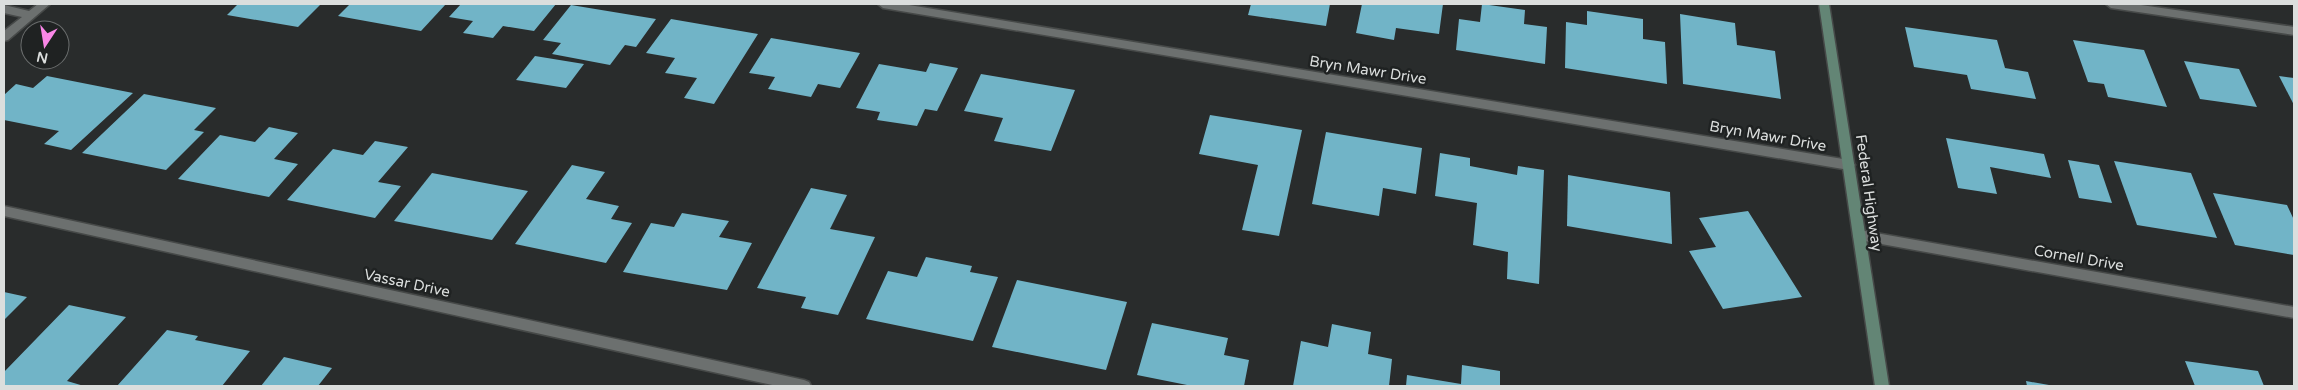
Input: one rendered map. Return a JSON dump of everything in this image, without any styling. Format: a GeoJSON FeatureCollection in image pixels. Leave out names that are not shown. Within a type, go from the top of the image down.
{"type":"FeatureCollection","features":[{"type":"Feature","properties":{"kind":"main road","name":"Federal Highway"},"geometry":{"type":"LineString","coordinates":[[1824,4],[1882,386]]}},
{"type":"Feature","properties":{"kind":"street"},"geometry":{"type":"LineString","coordinates":[[4,38],[45,4]]}},
{"type":"Feature","properties":{"kind":"street","name":"Bryn Mawr Drive"},"geometry":{"type":"LineString","coordinates":[[884,4],[1848,165]]}},
{"type":"Feature","properties":{"kind":"street"},"geometry":{"type":"LineString","coordinates":[[2111,4],[2294,31]]}},
{"type":"Feature","properties":{"kind":"street"},"geometry":{"type":"LineString","coordinates":[[4,9],[32,15]]}},
{"type":"Feature","properties":{"kind":"street","name":"Vassar Drive"},"geometry":{"type":"LineString","coordinates":[[4,211],[804,386]]}},
{"type":"Feature","properties":{"kind":"street","name":"Cornell Drive"},"geometry":{"type":"LineString","coordinates":[[1858,235],[2294,313]]}},
{"type":"Feature","properties":{"kind":"building"},"geometry":{"type":"Polygon","coordinates":[[[238,4],[321,4],[298,27],[227,15],[238,4]]]}},
{"type":"Feature","properties":{"kind":"building"},"geometry":{"type":"Polygon","coordinates":[[[350,4],[446,4],[421,31],[338,16],[350,4]]]}},
{"type":"Feature","properties":{"kind":"building"},"geometry":{"type":"Polygon","coordinates":[[[461,4],[556,4],[534,31],[503,26],[493,38],[463,33],[473,21],[449,17],[461,4]]]}},
{"type":"Feature","properties":{"kind":"building"},"geometry":{"type":"Polygon","coordinates":[[[1251,4],[1330,4],[1326,26],[1248,15],[1251,4]]]}},
{"type":"Feature","properties":{"kind":"building"},"geometry":{"type":"Polygon","coordinates":[[[1362,4],[1443,4],[1439,34],[1396,28],[1394,40],[1356,33],[1362,4]]]}},
{"type":"Feature","properties":{"kind":"building"},"geometry":{"type":"Polygon","coordinates":[[[1482,4],[1525,10],[1524,24],[1547,27],[1545,64],[1456,50],[1459,19],[1480,22],[1482,4]]]}},
{"type":"Feature","properties":{"kind":"building"},"geometry":{"type":"Polygon","coordinates":[[[571,5],[656,19],[636,47],[625,45],[610,65],[552,54],[561,43],[543,40],[571,5]]]}},
{"type":"Feature","properties":{"kind":"building"},"geometry":{"type":"Polygon","coordinates":[[[1587,11],[1643,19],[1643,39],[1665,42],[1667,84],[1565,68],[1566,22],[1587,25],[1587,11]]]}},
{"type":"Feature","properties":{"kind":"building"},"geometry":{"type":"Polygon","coordinates":[[[1680,14],[1735,23],[1737,45],[1775,51],[1781,99],[1683,84],[1680,14]]]}},
{"type":"Feature","properties":{"kind":"building"},"geometry":{"type":"Polygon","coordinates":[[[671,19],[758,34],[714,104],[684,98],[697,78],[665,73],[675,58],[646,53],[671,19]]]}},
{"type":"Feature","properties":{"kind":"building"},"geometry":{"type":"Polygon","coordinates":[[[1905,27],[1997,40],[2005,68],[2028,72],[2036,99],[1971,89],[1967,75],[1914,67],[1905,27]]]}},
{"type":"Feature","properties":{"kind":"building"},"geometry":{"type":"Polygon","coordinates":[[[771,38],[860,53],[840,88],[818,84],[811,97],[768,89],[775,77],[749,73],[771,38]]]}},
{"type":"Feature","properties":{"kind":"building"},"geometry":{"type":"Polygon","coordinates":[[[2073,40],[2144,50],[2167,107],[2108,97],[2104,84],[2088,82],[2073,40]]]}},
{"type":"Feature","properties":{"kind":"building"},"geometry":{"type":"Polygon","coordinates":[[[535,56],[584,64],[566,88],[516,80],[535,56]]]}},
{"type":"Feature","properties":{"kind":"building"},"geometry":{"type":"Polygon","coordinates":[[[2184,61],[2239,69],[2257,107],[2200,99],[2184,61]]]}},
{"type":"Feature","properties":{"kind":"building"},"geometry":{"type":"Polygon","coordinates":[[[930,63],[958,68],[937,111],[925,109],[917,126],[877,120],[880,112],[856,108],[879,64],[926,72],[930,63]]]}},
{"type":"Feature","properties":{"kind":"building"},"geometry":{"type":"Polygon","coordinates":[[[981,74],[1075,90],[1051,151],[994,141],[1003,118],[964,111],[981,74]]]}},
{"type":"Feature","properties":{"kind":"building"},"geometry":{"type":"Polygon","coordinates":[[[47,76],[133,93],[71,150],[44,144],[59,131],[4,120],[4,95],[16,84],[33,88],[47,76]]]}},
{"type":"Feature","properties":{"kind":"building"},"geometry":{"type":"Polygon","coordinates":[[[2279,76],[2294,78],[2294,105],[2279,76]]]}},
{"type":"Feature","properties":{"kind":"building"},"geometry":{"type":"Polygon","coordinates":[[[144,94],[216,108],[194,130],[204,132],[166,170],[82,153],[144,94]]]}},
{"type":"Feature","properties":{"kind":"building"},"geometry":{"type":"Polygon","coordinates":[[[1210,115],[1302,130],[1279,236],[1242,230],[1258,165],[1199,154],[1210,115]]]}},
{"type":"Feature","properties":{"kind":"building"},"geometry":{"type":"Polygon","coordinates":[[[269,127],[298,133],[274,159],[298,164],[269,197],[178,179],[220,135],[255,142],[269,127]]]}},
{"type":"Feature","properties":{"kind":"building"},"geometry":{"type":"Polygon","coordinates":[[[1326,132],[1422,148],[1416,194],[1383,188],[1379,216],[1312,204],[1326,132]]]}},
{"type":"Feature","properties":{"kind":"building"},"geometry":{"type":"Polygon","coordinates":[[[1946,138],[2044,154],[2051,178],[1990,167],[1997,194],[1958,188],[1946,138]]]}},
{"type":"Feature","properties":{"kind":"building"},"geometry":{"type":"Polygon","coordinates":[[[375,141],[408,147],[378,182],[401,186],[375,218],[287,200],[333,149],[363,155],[375,141]]]}},
{"type":"Feature","properties":{"kind":"building"},"geometry":{"type":"Polygon","coordinates":[[[1440,153],[1470,158],[1470,166],[1517,175],[1518,166],[1544,170],[1539,284],[1507,279],[1508,252],[1473,245],[1477,203],[1435,196],[1440,153]]]}},
{"type":"Feature","properties":{"kind":"building"},"geometry":{"type":"Polygon","coordinates":[[[2068,160],[2099,165],[2112,203],[2079,198],[2068,160]]]}},
{"type":"Feature","properties":{"kind":"building"},"geometry":{"type":"Polygon","coordinates":[[[2114,161],[2191,173],[2217,238],[2137,225],[2114,161]]]}},
{"type":"Feature","properties":{"kind":"building"},"geometry":{"type":"Polygon","coordinates":[[[572,165],[605,172],[586,199],[619,206],[611,219],[632,223],[606,263],[515,244],[572,165]]]}},
{"type":"Feature","properties":{"kind":"building"},"geometry":{"type":"Polygon","coordinates":[[[432,173],[528,191],[492,240],[394,221],[432,173]]]}},
{"type":"Feature","properties":{"kind":"building"},"geometry":{"type":"Polygon","coordinates":[[[1568,175],[1670,192],[1672,244],[1567,226],[1568,175]]]}},
{"type":"Feature","properties":{"kind":"building"},"geometry":{"type":"Polygon","coordinates":[[[811,188],[847,195],[830,229],[875,237],[838,315],[801,308],[806,297],[757,288],[811,188]]]}},
{"type":"Feature","properties":{"kind":"building"},"geometry":{"type":"Polygon","coordinates":[[[2213,193],[2287,205],[2294,220],[2294,255],[2235,245],[2213,193]]]}},
{"type":"Feature","properties":{"kind":"building"},"geometry":{"type":"Polygon","coordinates":[[[1748,211],[1802,297],[1723,309],[1689,251],[1716,247],[1699,218],[1748,211]]]}},
{"type":"Feature","properties":{"kind":"building"},"geometry":{"type":"Polygon","coordinates":[[[682,213],[729,221],[719,237],[752,243],[727,290],[623,272],[651,223],[674,227],[682,213]]]}},
{"type":"Feature","properties":{"kind":"building"},"geometry":{"type":"Polygon","coordinates":[[[926,257],[972,266],[970,272],[998,277],[973,341],[866,319],[888,271],[917,277],[926,257]]]}},
{"type":"Feature","properties":{"kind":"building"},"geometry":{"type":"Polygon","coordinates":[[[1017,280],[1127,302],[1106,370],[992,347],[1017,280]]]}},
{"type":"Feature","properties":{"kind":"building"},"geometry":{"type":"Polygon","coordinates":[[[4,292],[27,297],[4,320],[4,292]]]}},
{"type":"Feature","properties":{"kind":"building"},"geometry":{"type":"Polygon","coordinates":[[[69,305],[126,317],[67,381],[84,386],[4,386],[4,372],[69,305]]]}},
{"type":"Feature","properties":{"kind":"building"},"geometry":{"type":"Polygon","coordinates":[[[1152,323],[1228,338],[1224,355],[1249,360],[1244,386],[1192,386],[1137,375],[1152,323]]]}},
{"type":"Feature","properties":{"kind":"building"},"geometry":{"type":"Polygon","coordinates":[[[1332,324],[1371,332],[1368,354],[1392,359],[1389,386],[1293,386],[1301,341],[1328,347],[1332,324]]]}},
{"type":"Feature","properties":{"kind":"building"},"geometry":{"type":"Polygon","coordinates":[[[167,330],[198,336],[195,340],[250,351],[222,386],[117,386],[167,330]]]}},
{"type":"Feature","properties":{"kind":"building"},"geometry":{"type":"Polygon","coordinates":[[[284,357],[332,368],[318,386],[261,386],[284,357]]]}},
{"type":"Feature","properties":{"kind":"building"},"geometry":{"type":"Polygon","coordinates":[[[2185,361],[2258,371],[2264,386],[2195,386],[2185,361]]]}},
{"type":"Feature","properties":{"kind":"building"},"geometry":{"type":"Polygon","coordinates":[[[1462,365],[1500,371],[1500,386],[1406,386],[1407,375],[1461,384],[1462,365]]]}},
{"type":"Feature","properties":{"kind":"building"},"geometry":{"type":"Polygon","coordinates":[[[2026,381],[2049,385],[2049,386],[2027,386],[2026,381]]]}}]}
